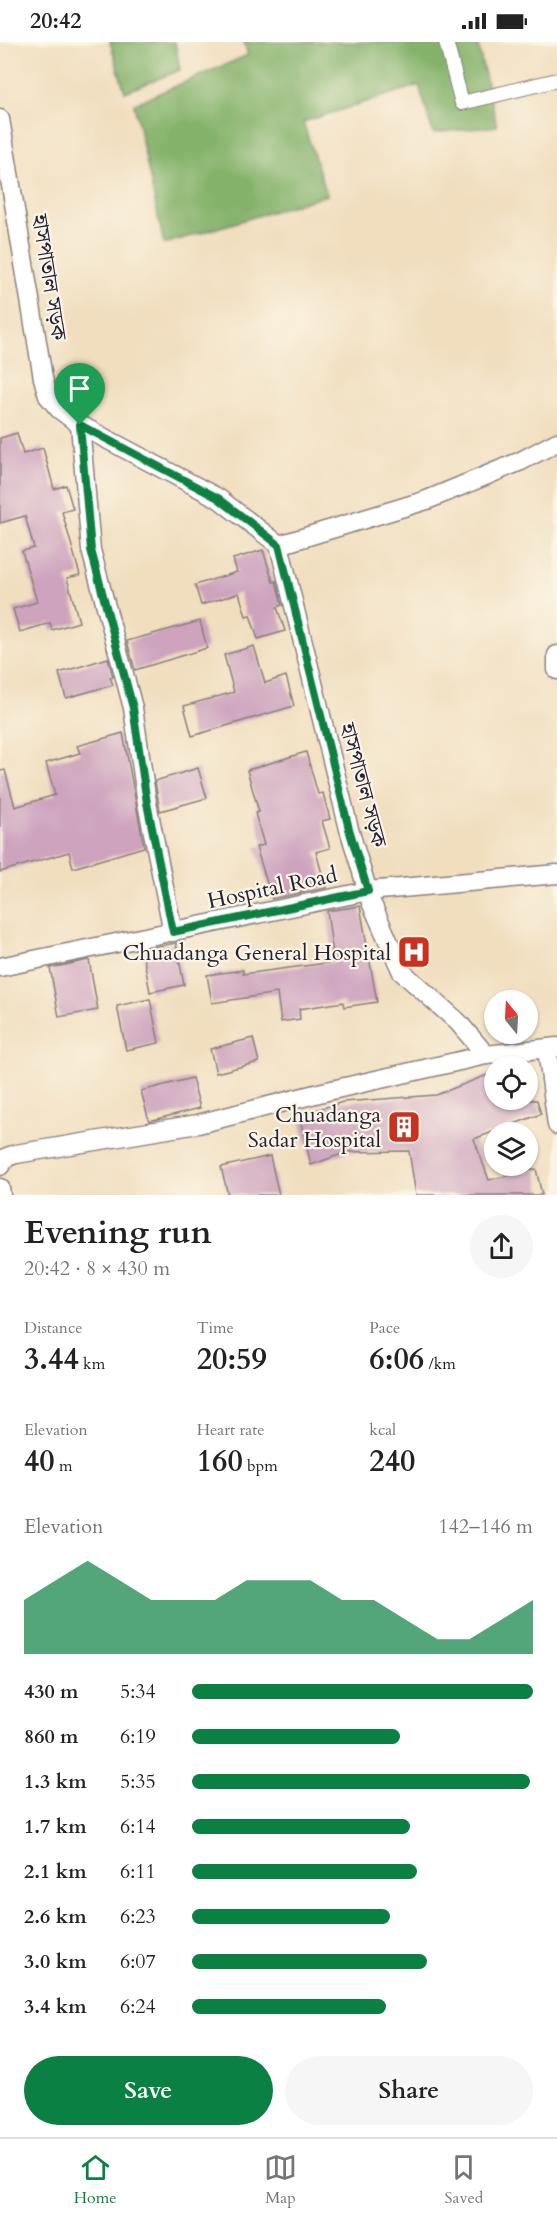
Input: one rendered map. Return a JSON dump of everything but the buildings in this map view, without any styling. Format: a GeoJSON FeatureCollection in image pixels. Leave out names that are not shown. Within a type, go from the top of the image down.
{"type":"FeatureCollection","features":[{"type":"Feature","properties":{"kind":"street"},"geometry":{"type":"LineString","coordinates":[[446,42],[462,103],[557,80]]}},
{"type":"Feature","properties":{"kind":"street","name":"হাসপাতাল সড়ক"},"geometry":{"type":"LineString","coordinates":[[0,119],[43,378],[48,396],[59,409],[80,425],[218,498],[279,545],[349,829],[368,891],[402,972],[458,1022],[486,1055]]}},
{"type":"Feature","properties":{"kind":"street"},"geometry":{"type":"LineString","coordinates":[[80,425],[91,550],[133,708],[147,803],[173,932]]}},
{"type":"Feature","properties":{"kind":"street"},"geometry":{"type":"LineString","coordinates":[[279,545],[427,500],[557,442]]}},
{"type":"Feature","properties":{"kind":"street"},"geometry":{"type":"LineString","coordinates":[[557,655],[557,670]]}},
{"type":"Feature","properties":{"kind":"street","name":"Hospital Road"},"geometry":{"type":"LineString","coordinates":[[0,968],[368,891],[557,874]]}},
{"type":"Feature","properties":{"kind":"street"},"geometry":{"type":"LineString","coordinates":[[0,1166],[7,1157],[16,1154],[198,1124],[323,1092],[486,1055],[552,1048],[557,1125]]}},
{"type":"Feature","properties":{"kind":"street"},"geometry":{"type":"LineString","coordinates":[[0,1188],[2,1195]]}},
{"type":"Feature","properties":{"kind":"green space"},"geometry":{"type":"Polygon","coordinates":[[[110,42],[175,42],[180,70],[125,92],[110,42]]]}},
{"type":"Feature","properties":{"kind":"green space"},"geometry":{"type":"Polygon","coordinates":[[[244,42],[477,42],[497,126],[433,133],[419,85],[303,122],[327,195],[164,244],[134,104],[248,55],[244,42]]]}},
{"type":"Feature","properties":{"kind":"place","name":"Chuadanga General Hospital"},"geometry":{"type":"Point","coordinates":[414,952]}},
{"type":"Feature","properties":{"kind":"place","name":"Chuadanga Sadar Hospital"},"geometry":{"type":"Point","coordinates":[404,1127]}},
{"type":"Feature","properties":{"kind":"route"},"geometry":{"type":"LineString","coordinates":[[80,425],[218,498],[279,545],[349,829],[368,891],[173,932],[147,803],[133,708],[91,550],[80,425]]}}]}
